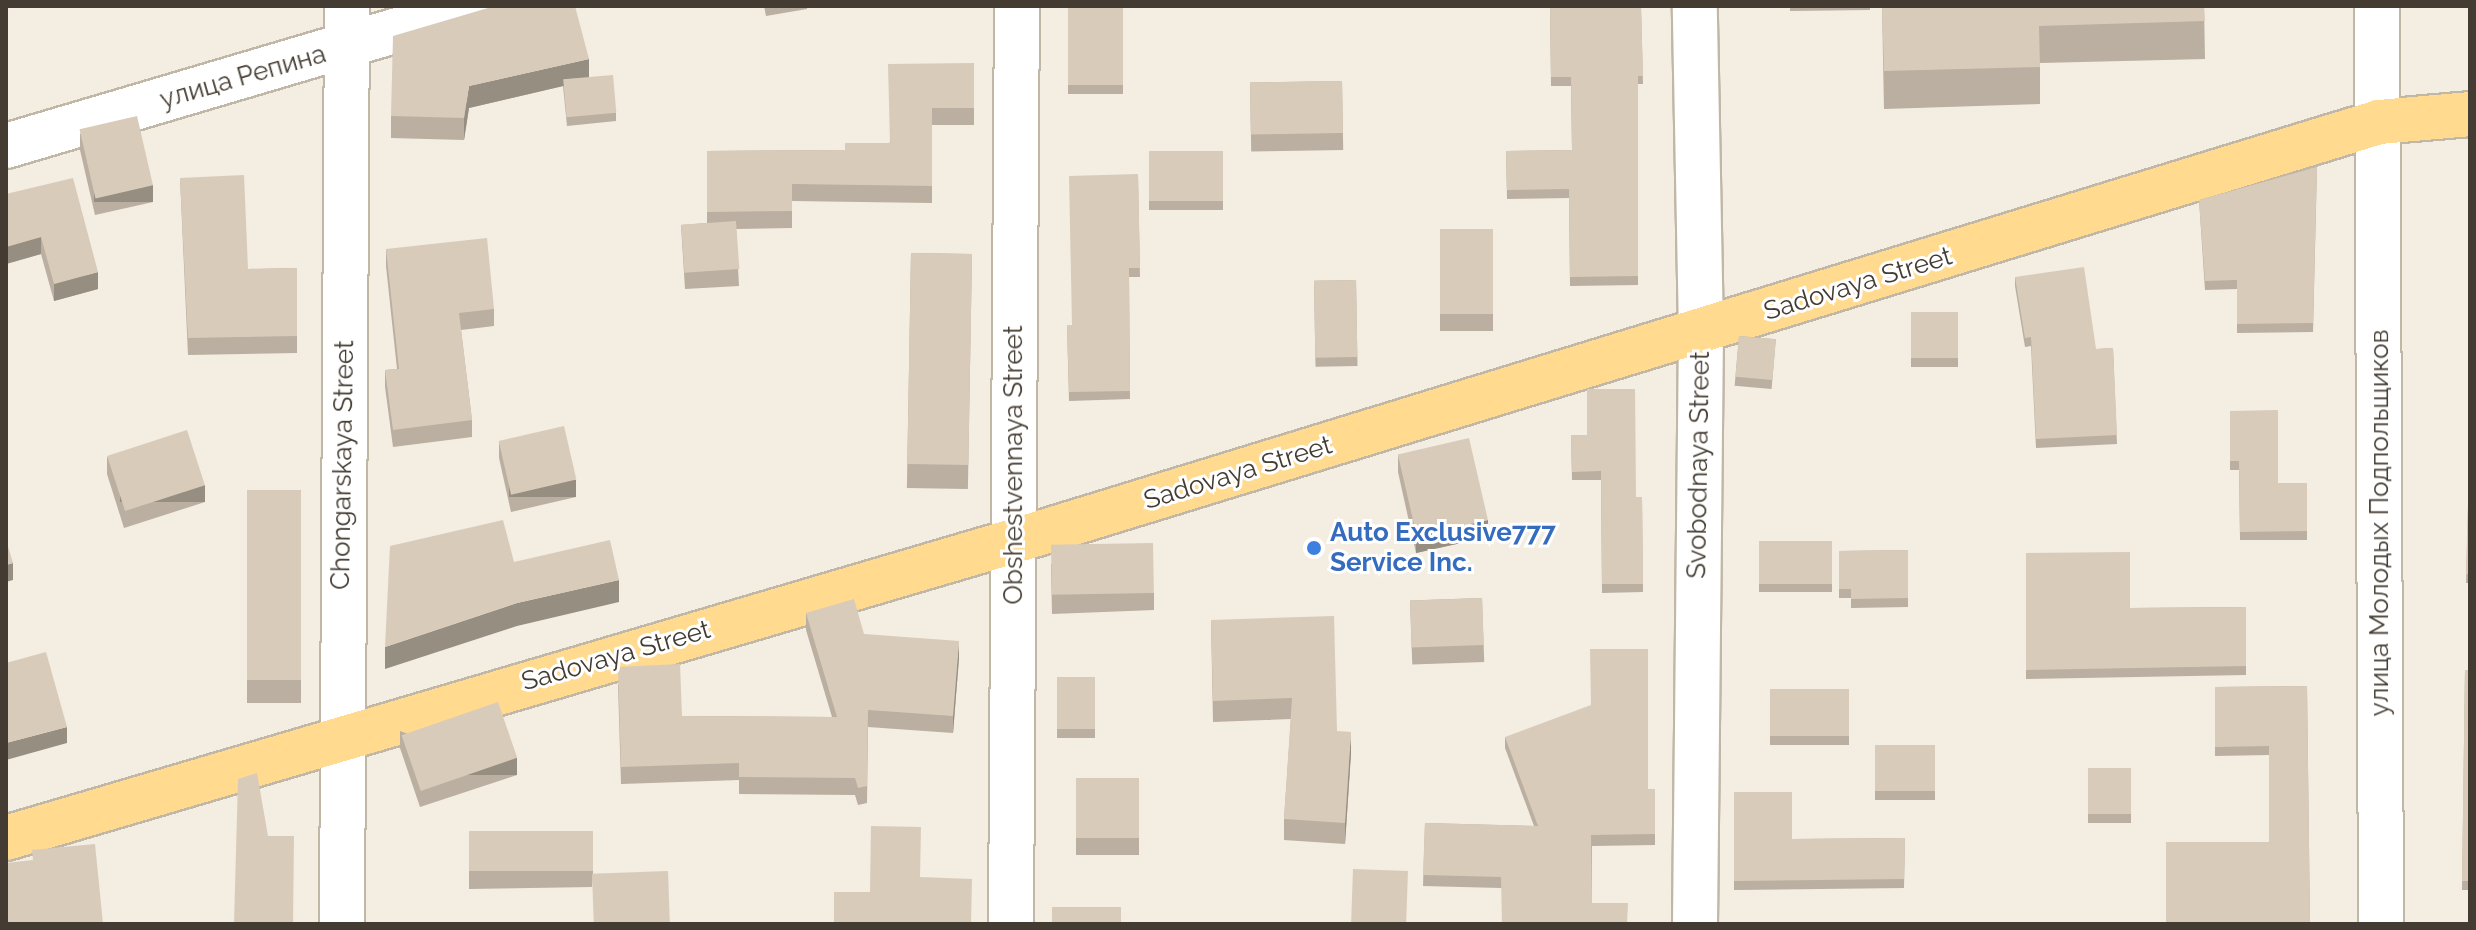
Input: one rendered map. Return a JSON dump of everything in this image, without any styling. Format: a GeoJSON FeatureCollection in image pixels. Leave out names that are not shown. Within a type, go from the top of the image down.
{"type":"FeatureCollection","features":[{"type":"Feature","properties":{"kind":"main road","name":"Sadovaya Street"},"geometry":{"type":"LineString","coordinates":[[6,838],[340,736],[1014,541],[2379,122],[2470,114]]}},
{"type":"Feature","properties":{"kind":"street","name":"улица Репина"},"geometry":{"type":"LineString","coordinates":[[6,146],[348,26],[480,6]]}},
{"type":"Feature","properties":{"kind":"street","name":"Obshestvennaya Street"},"geometry":{"type":"LineString","coordinates":[[1011,924],[1017,6]]}},
{"type":"Feature","properties":{"kind":"street","name":"Svobodnaya Street"},"geometry":{"type":"LineString","coordinates":[[1695,6],[1701,332],[1695,924]]}},
{"type":"Feature","properties":{"kind":"street","name":"улица Молодых Подпольщиков"},"geometry":{"type":"LineString","coordinates":[[2377,6],[2381,924]]}},
{"type":"Feature","properties":{"kind":"street","name":"Chongarskaya Street"},"geometry":{"type":"LineString","coordinates":[[342,924],[340,736],[348,26]]}},
{"type":"Feature","properties":{"kind":"building"},"geometry":{"type":"Polygon","coordinates":[[[490,6],[575,6],[589,59],[469,86],[464,118],[391,116],[393,36],[490,6]]]}},
{"type":"Feature","properties":{"kind":"building"},"geometry":{"type":"Polygon","coordinates":[[[1068,6],[1123,6],[1123,85],[1068,85],[1068,6]]]}},
{"type":"Feature","properties":{"kind":"building"},"geometry":{"type":"Polygon","coordinates":[[[1550,6],[1641,6],[1643,76],[1638,76],[1638,276],[1570,277],[1569,189],[1507,190],[1506,151],[1572,150],[1571,77],[1551,77],[1550,6]]]}},
{"type":"Feature","properties":{"kind":"building"},"geometry":{"type":"Polygon","coordinates":[[[1882,6],[2204,6],[2205,21],[2039,26],[2040,67],[1884,71],[1882,6]]]}},
{"type":"Feature","properties":{"kind":"building"},"geometry":{"type":"Polygon","coordinates":[[[974,63],[974,108],[932,108],[932,186],[792,184],[792,211],[707,212],[707,151],[845,150],[845,143],[890,143],[888,64],[974,63]]]}},
{"type":"Feature","properties":{"kind":"building"},"geometry":{"type":"Polygon","coordinates":[[[613,75],[616,113],[567,117],[563,79],[613,75]]]}},
{"type":"Feature","properties":{"kind":"building"},"geometry":{"type":"Polygon","coordinates":[[[1342,81],[1343,133],[1251,135],[1250,83],[1342,81]]]}},
{"type":"Feature","properties":{"kind":"building"},"geometry":{"type":"Polygon","coordinates":[[[137,116],[153,185],[95,198],[80,129],[137,116]]]}},
{"type":"Feature","properties":{"kind":"building"},"geometry":{"type":"Polygon","coordinates":[[[1149,151],[1223,151],[1223,201],[1149,201],[1149,151]]]}},
{"type":"Feature","properties":{"kind":"building"},"geometry":{"type":"Polygon","coordinates":[[[2317,167],[2313,323],[2237,324],[2237,280],[2205,281],[2199,200],[2317,167]]]}},
{"type":"Feature","properties":{"kind":"building"},"geometry":{"type":"Polygon","coordinates":[[[1138,174],[1140,268],[1129,268],[1130,391],[1069,392],[1067,325],[1072,325],[1069,176],[1138,174]]]}},
{"type":"Feature","properties":{"kind":"building"},"geometry":{"type":"Polygon","coordinates":[[[244,175],[248,269],[297,268],[297,336],[188,338],[180,178],[244,175]]]}},
{"type":"Feature","properties":{"kind":"building"},"geometry":{"type":"Polygon","coordinates":[[[73,178],[98,272],[54,284],[41,237],[6,247],[6,194],[73,178]]]}},
{"type":"Feature","properties":{"kind":"building"},"geometry":{"type":"Polygon","coordinates":[[[736,221],[739,269],[684,273],[681,225],[736,221]]]}},
{"type":"Feature","properties":{"kind":"building"},"geometry":{"type":"Polygon","coordinates":[[[1440,229],[1493,229],[1493,314],[1440,314],[1440,229]]]}},
{"type":"Feature","properties":{"kind":"building"},"geometry":{"type":"Polygon","coordinates":[[[487,238],[494,309],[459,313],[472,420],[393,430],[385,370],[399,369],[386,249],[487,238]]]}},
{"type":"Feature","properties":{"kind":"building"},"geometry":{"type":"Polygon","coordinates":[[[911,253],[972,254],[968,465],[907,464],[911,253]]]}},
{"type":"Feature","properties":{"kind":"building"},"geometry":{"type":"Polygon","coordinates":[[[2084,267],[2096,349],[2113,348],[2117,435],[2036,439],[2031,337],[2025,338],[2015,277],[2084,267]]]}},
{"type":"Feature","properties":{"kind":"building"},"geometry":{"type":"Polygon","coordinates":[[[1356,280],[1357,357],[1315,358],[1314,281],[1356,280]]]}},
{"type":"Feature","properties":{"kind":"building"},"geometry":{"type":"Polygon","coordinates":[[[1911,312],[1958,312],[1958,358],[1911,358],[1911,312]]]}},
{"type":"Feature","properties":{"kind":"building"},"geometry":{"type":"Polygon","coordinates":[[[1739,336],[1776,339],[1772,380],[1735,377],[1739,336]]]}},
{"type":"Feature","properties":{"kind":"building"},"geometry":{"type":"Polygon","coordinates":[[[1587,389],[1635,389],[1636,497],[1642,497],[1643,584],[1602,584],[1601,471],[1572,472],[1571,435],[1587,435],[1587,389]]]}},
{"type":"Feature","properties":{"kind":"building"},"geometry":{"type":"Polygon","coordinates":[[[2278,410],[2278,483],[2307,483],[2307,531],[2240,532],[2239,461],[2230,461],[2230,411],[2278,410]]]}},
{"type":"Feature","properties":{"kind":"building"},"geometry":{"type":"Polygon","coordinates":[[[564,426],[576,480],[511,495],[499,441],[564,426]]]}},
{"type":"Feature","properties":{"kind":"building"},"geometry":{"type":"Polygon","coordinates":[[[187,430],[205,485],[125,511],[107,456],[187,430]]]}},
{"type":"Feature","properties":{"kind":"building"},"geometry":{"type":"Polygon","coordinates":[[[2470,431],[2470,574],[2466,574],[2470,431]]]}},
{"type":"Feature","properties":{"kind":"building"},"geometry":{"type":"Polygon","coordinates":[[[1469,438],[1488,520],[1417,536],[1398,454],[1469,438]]]}},
{"type":"Feature","properties":{"kind":"building"},"geometry":{"type":"Polygon","coordinates":[[[247,490],[301,490],[301,680],[247,680],[247,490]]]}},
{"type":"Feature","properties":{"kind":"building"},"geometry":{"type":"Polygon","coordinates":[[[503,520],[514,562],[610,540],[619,580],[517,603],[385,647],[390,546],[503,520]]]}},
{"type":"Feature","properties":{"kind":"building"},"geometry":{"type":"Polygon","coordinates":[[[6,540],[13,563],[6,565],[6,540]]]}},
{"type":"Feature","properties":{"kind":"building"},"geometry":{"type":"Polygon","coordinates":[[[1759,541],[1832,541],[1832,584],[1759,584],[1759,541]]]}},
{"type":"Feature","properties":{"kind":"building"},"geometry":{"type":"Polygon","coordinates":[[[1153,543],[1154,593],[1052,595],[1051,545],[1153,543]]]}},
{"type":"Feature","properties":{"kind":"building"},"geometry":{"type":"Polygon","coordinates":[[[1908,550],[1908,598],[1851,599],[1851,589],[1839,589],[1839,551],[1908,550]]]}},
{"type":"Feature","properties":{"kind":"building"},"geometry":{"type":"Polygon","coordinates":[[[2130,552],[2130,608],[2246,607],[2246,666],[2026,670],[2026,553],[2130,552]]]}},
{"type":"Feature","properties":{"kind":"building"},"geometry":{"type":"Polygon","coordinates":[[[1482,598],[1484,645],[1412,647],[1410,601],[1482,598]]]}},
{"type":"Feature","properties":{"kind":"building"},"geometry":{"type":"Polygon","coordinates":[[[854,599],[864,634],[959,641],[953,716],[868,710],[867,786],[858,788],[855,778],[739,777],[739,763],[621,767],[618,667],[680,664],[682,716],[837,717],[806,613],[854,599]]]}},
{"type":"Feature","properties":{"kind":"building"},"geometry":{"type":"Polygon","coordinates":[[[1334,616],[1337,731],[1351,732],[1345,823],[1284,819],[1292,698],[1213,701],[1211,620],[1334,616]]]}},
{"type":"Feature","properties":{"kind":"building"},"geometry":{"type":"Polygon","coordinates":[[[1590,649],[1648,649],[1648,789],[1655,789],[1655,834],[1591,835],[1592,903],[1628,903],[1627,924],[1502,924],[1501,877],[1423,875],[1425,823],[1538,826],[1505,737],[1591,705],[1590,649]]]}},
{"type":"Feature","properties":{"kind":"building"},"geometry":{"type":"Polygon","coordinates":[[[46,652],[67,727],[6,743],[6,663],[46,652]]]}},
{"type":"Feature","properties":{"kind":"building"},"geometry":{"type":"Polygon","coordinates":[[[2465,670],[2470,670],[2470,881],[2462,881],[2465,670]]]}},
{"type":"Feature","properties":{"kind":"building"},"geometry":{"type":"Polygon","coordinates":[[[1057,677],[1095,677],[1095,729],[1057,729],[1057,677]]]}},
{"type":"Feature","properties":{"kind":"building"},"geometry":{"type":"Polygon","coordinates":[[[2307,686],[2310,924],[2166,924],[2166,842],[2269,842],[2269,746],[2215,747],[2215,687],[2307,686]]]}},
{"type":"Feature","properties":{"kind":"building"},"geometry":{"type":"Polygon","coordinates":[[[1770,689],[1849,689],[1849,736],[1770,736],[1770,689]]]}},
{"type":"Feature","properties":{"kind":"building"},"geometry":{"type":"Polygon","coordinates":[[[498,702],[517,758],[421,791],[402,735],[498,702]]]}},
{"type":"Feature","properties":{"kind":"building"},"geometry":{"type":"Polygon","coordinates":[[[1875,745],[1935,745],[1935,791],[1875,791],[1875,745]]]}},
{"type":"Feature","properties":{"kind":"building"},"geometry":{"type":"Polygon","coordinates":[[[2088,768],[2131,768],[2131,814],[2088,814],[2088,768]]]}},
{"type":"Feature","properties":{"kind":"building"},"geometry":{"type":"Polygon","coordinates":[[[257,773],[268,836],[294,836],[293,924],[234,924],[238,779],[257,773]]]}},
{"type":"Feature","properties":{"kind":"building"},"geometry":{"type":"Polygon","coordinates":[[[1076,778],[1139,778],[1139,838],[1076,838],[1076,778]]]}},
{"type":"Feature","properties":{"kind":"building"},"geometry":{"type":"Polygon","coordinates":[[[1734,792],[1792,792],[1792,839],[1905,838],[1904,879],[1734,881],[1734,792]]]}},
{"type":"Feature","properties":{"kind":"building"},"geometry":{"type":"Polygon","coordinates":[[[871,826],[921,827],[920,877],[972,879],[971,924],[834,924],[834,892],[870,892],[871,826]]]}},
{"type":"Feature","properties":{"kind":"building"},"geometry":{"type":"Polygon","coordinates":[[[469,831],[593,831],[593,871],[469,871],[469,831]]]}},
{"type":"Feature","properties":{"kind":"building"},"geometry":{"type":"Polygon","coordinates":[[[95,844],[103,924],[6,924],[6,863],[33,860],[32,850],[95,844]]]}},
{"type":"Feature","properties":{"kind":"building"},"geometry":{"type":"Polygon","coordinates":[[[1353,869],[1408,871],[1406,924],[1351,924],[1353,869]]]}},
{"type":"Feature","properties":{"kind":"building"},"geometry":{"type":"Polygon","coordinates":[[[668,871],[670,924],[594,924],[592,874],[668,871]]]}},
{"type":"Feature","properties":{"kind":"building"},"geometry":{"type":"Polygon","coordinates":[[[1052,907],[1121,907],[1121,924],[1052,924],[1052,907]]]}},
{"type":"Feature","properties":{"kind":"place","name":"Auto Exclusive777 Service Inc."},"geometry":{"type":"Point","coordinates":[1314,548]}}]}
